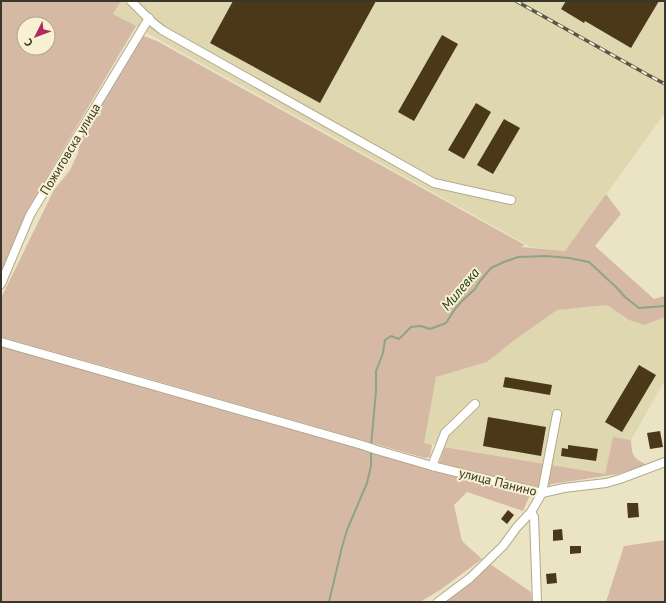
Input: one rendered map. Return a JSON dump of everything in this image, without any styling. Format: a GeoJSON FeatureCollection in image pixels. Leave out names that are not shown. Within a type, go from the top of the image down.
{"type":"FeatureCollection","features":[{"type":"Feature","properties":{"kind":"street"},"geometry":{"type":"LineString","coordinates":[[131,1],[162,30],[434,183],[511,200]]}},
{"type":"Feature","properties":{"kind":"street","name":"Пожиговска улица"},"geometry":{"type":"LineString","coordinates":[[1,284],[30,216],[150,20]]}},
{"type":"Feature","properties":{"kind":"street","name":"улица Панино"},"geometry":{"type":"LineString","coordinates":[[1,342],[362,444],[377,450],[432,466],[542,493],[564,488],[606,483],[635,474],[665,462]]}},
{"type":"Feature","properties":{"kind":"street"},"geometry":{"type":"LineString","coordinates":[[432,466],[445,433],[475,404]]}},
{"type":"Feature","properties":{"kind":"street"},"geometry":{"type":"LineString","coordinates":[[438,602],[470,578],[503,546],[517,527],[531,512],[542,493],[557,414]]}},
{"type":"Feature","properties":{"kind":"street"},"geometry":{"type":"LineString","coordinates":[[531,512],[534,517],[536,602]]}},
{"type":"Feature","properties":{"kind":"shaded area"},"geometry":{"type":"Polygon","coordinates":[[[1,1],[121,1],[113,14],[136,26],[31,204],[1,273],[1,1]]]}},
{"type":"Feature","properties":{"kind":"shaded area"},"geometry":{"type":"Polygon","coordinates":[[[121,1],[665,1],[665,113],[565,251],[531,247],[113,14],[121,1]]]}},
{"type":"Feature","properties":{"kind":"shaded area"},"geometry":{"type":"Polygon","coordinates":[[[141,35],[157,41],[525,245],[521,247],[565,251],[606,194],[621,214],[595,246],[654,299],[665,296],[665,317],[644,325],[629,320],[607,305],[557,310],[487,362],[436,377],[424,443],[432,445],[430,457],[425,458],[1,337],[1,298],[54,190],[70,170],[78,153],[81,136],[141,35]]]}},
{"type":"Feature","properties":{"kind":"shaded area"},"geometry":{"type":"Polygon","coordinates":[[[607,305],[629,320],[644,325],[665,317],[665,380],[631,440],[613,437],[605,474],[424,443],[435,377],[487,362],[557,310],[607,305]]]}},
{"type":"Feature","properties":{"kind":"shaded area"},"geometry":{"type":"Polygon","coordinates":[[[1,344],[33,352],[124,382],[433,468],[440,461],[444,447],[605,474],[613,437],[631,440],[634,456],[647,465],[618,474],[552,484],[531,493],[523,511],[467,492],[454,505],[462,541],[482,559],[440,590],[420,602],[1,602],[1,344]]]}},
{"type":"Feature","properties":{"kind":"shaded area"},"geometry":{"type":"Polygon","coordinates":[[[665,540],[665,602],[606,602],[624,546],[665,540]]]}},
{"type":"Feature","properties":{"kind":"shaded area"},"geometry":{"type":"Polygon","coordinates":[[[490,564],[531,592],[532,602],[444,602],[490,564]]]}},
{"type":"Feature","properties":{"kind":"building"},"geometry":{"type":"Polygon","coordinates":[[[233,1],[376,1],[320,103],[210,43],[233,1]]]}},
{"type":"Feature","properties":{"kind":"building"},"geometry":{"type":"Polygon","coordinates":[[[566,1],[659,1],[631,48],[561,9],[566,1]]]}},
{"type":"Feature","properties":{"kind":"building"},"geometry":{"type":"Polygon","coordinates":[[[442,35],[458,44],[414,121],[398,112],[442,35]]]}},
{"type":"Feature","properties":{"kind":"building"},"geometry":{"type":"Polygon","coordinates":[[[476,103],[491,112],[464,159],[448,150],[476,103]]]}},
{"type":"Feature","properties":{"kind":"building"},"geometry":{"type":"Polygon","coordinates":[[[504,119],[520,128],[493,174],[477,165],[504,119]]]}},
{"type":"Feature","properties":{"kind":"building"},"geometry":{"type":"Polygon","coordinates":[[[639,365],[656,375],[622,432],[605,422],[639,365]]]}},
{"type":"Feature","properties":{"kind":"building"},"geometry":{"type":"Polygon","coordinates":[[[505,377],[552,385],[550,395],[503,387],[505,377]]]}},
{"type":"Feature","properties":{"kind":"building"},"geometry":{"type":"Polygon","coordinates":[[[488,417],[546,427],[541,456],[483,446],[488,417]]]}},
{"type":"Feature","properties":{"kind":"building"},"geometry":{"type":"Polygon","coordinates":[[[660,431],[663,447],[650,449],[647,433],[660,431]]]}},
{"type":"Feature","properties":{"kind":"building"},"geometry":{"type":"Polygon","coordinates":[[[568,445],[598,449],[596,461],[561,456],[562,448],[568,449],[568,445]]]}},
{"type":"Feature","properties":{"kind":"building"},"geometry":{"type":"Polygon","coordinates":[[[627,503],[638,503],[639,517],[628,518],[627,503]]]}},
{"type":"Feature","properties":{"kind":"building"},"geometry":{"type":"Polygon","coordinates":[[[508,510],[514,515],[507,524],[501,519],[508,510]]]}},
{"type":"Feature","properties":{"kind":"building"},"geometry":{"type":"Polygon","coordinates":[[[562,529],[563,540],[553,541],[553,530],[562,529]]]}},
{"type":"Feature","properties":{"kind":"building"},"geometry":{"type":"Polygon","coordinates":[[[570,546],[581,546],[581,553],[570,554],[570,546]]]}},
{"type":"Feature","properties":{"kind":"building"},"geometry":{"type":"Polygon","coordinates":[[[556,573],[557,583],[547,584],[546,574],[556,573]]]}},
{"type":"Feature","properties":{"kind":"waterway","name":"Милевка"},"geometry":{"type":"LineString","coordinates":[[371,446],[376,391],[376,371],[383,353],[385,340],[391,336],[399,339],[411,327],[421,326],[430,329],[446,323],[455,309],[475,289],[491,268],[518,257],[546,256],[589,262],[625,297],[639,308],[665,306]]}},
{"type":"Feature","properties":{"kind":"waterway","name":"Милевка"},"geometry":{"type":"LineString","coordinates":[[329,602],[347,530],[367,483],[371,466],[371,450]]}},
{"type":"Feature","properties":{"kind":"railway"},"geometry":{"type":"LineString","coordinates":[[516,1],[665,84]]}}]}
